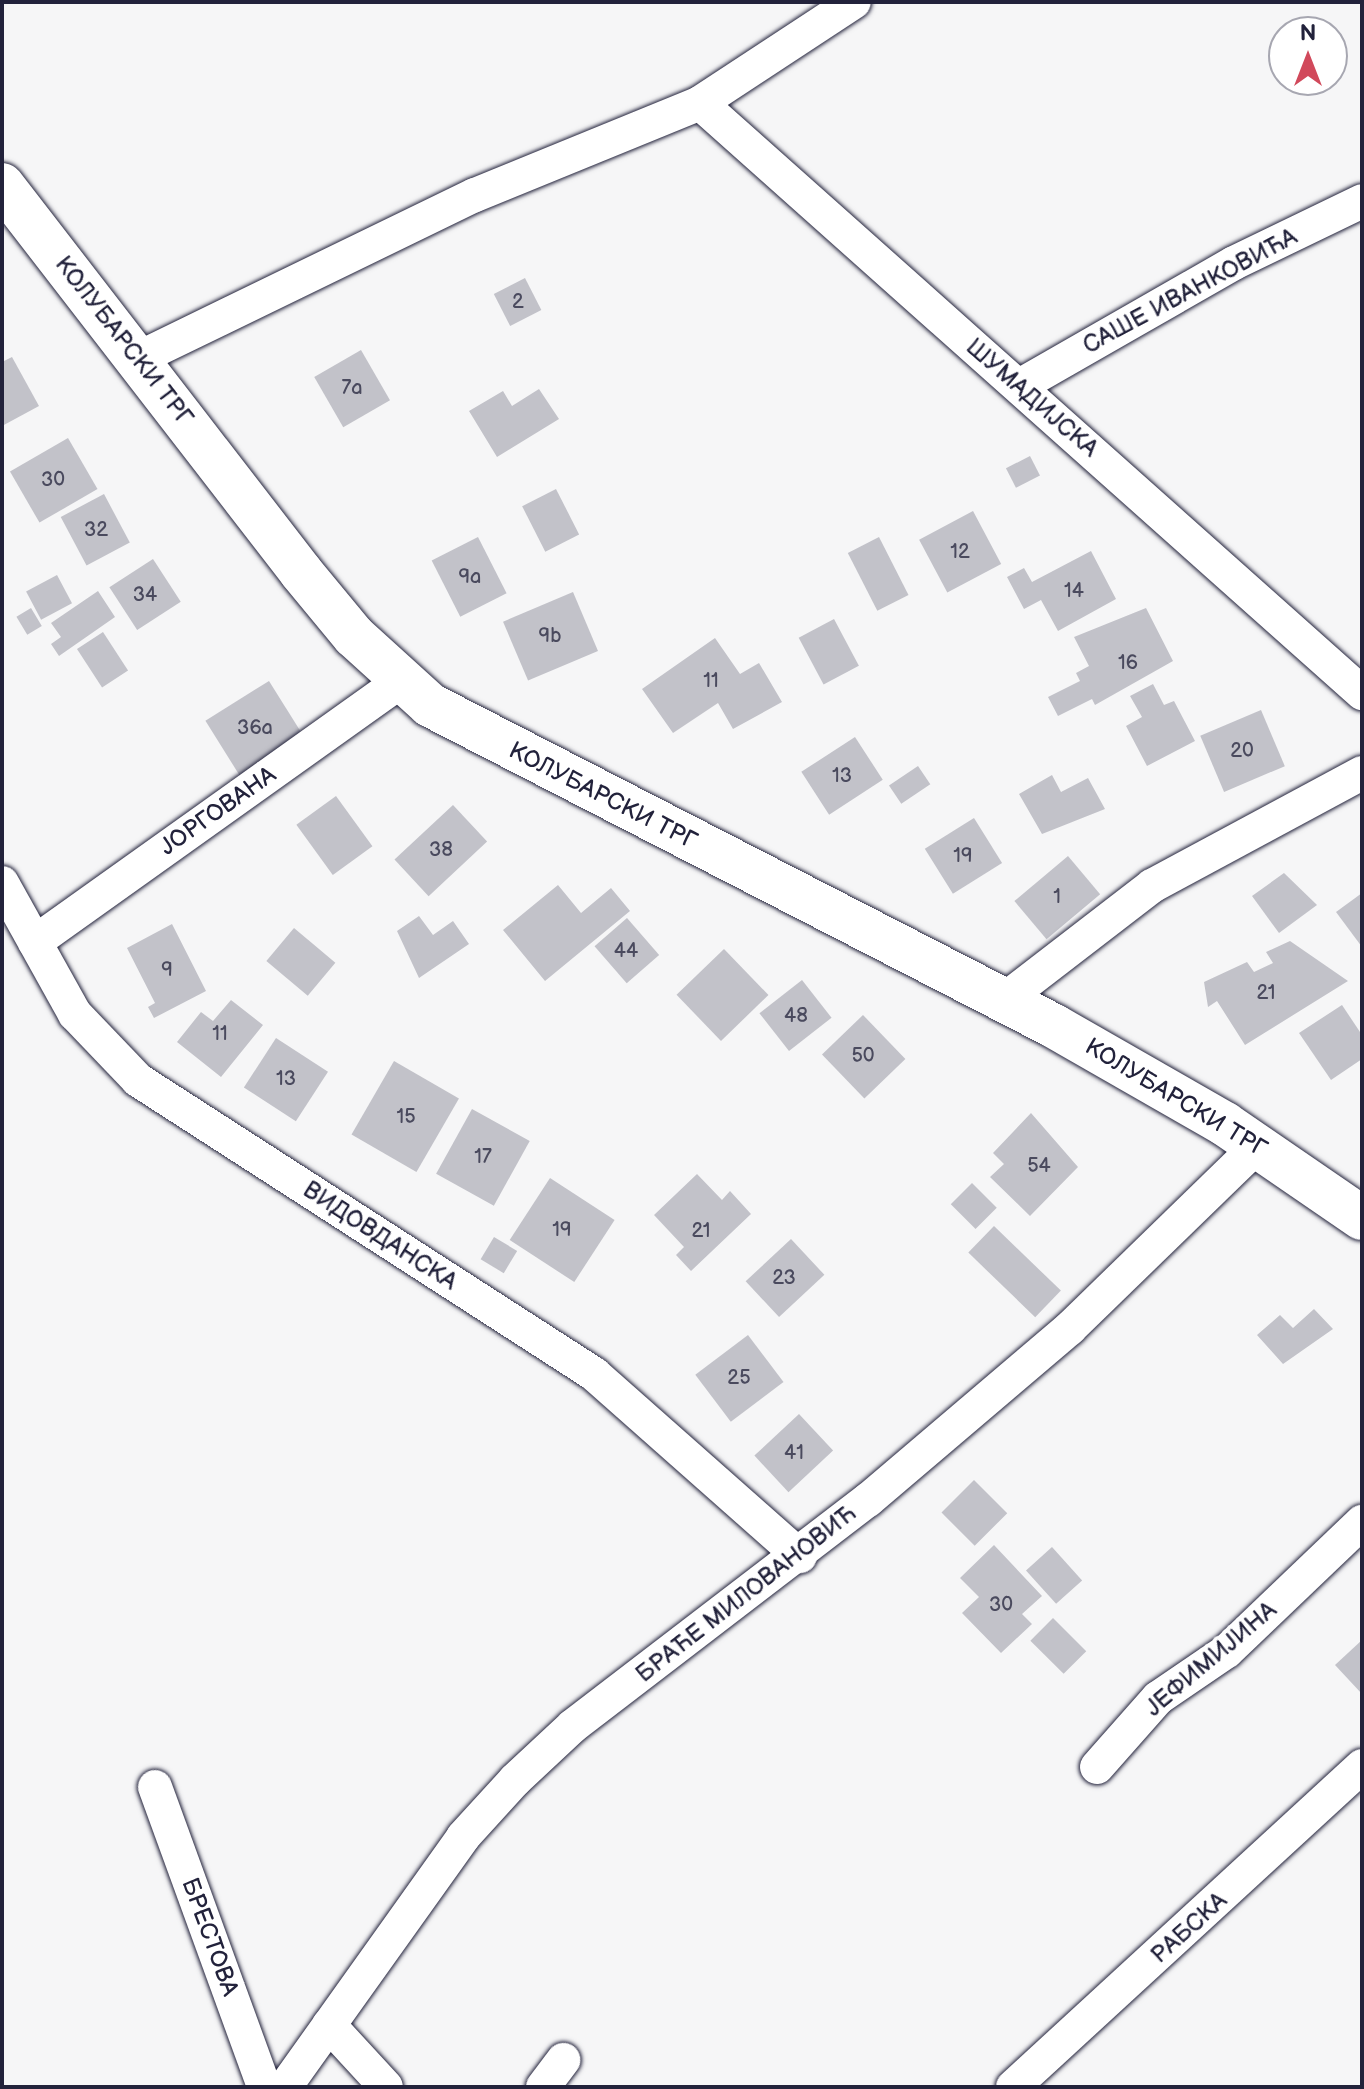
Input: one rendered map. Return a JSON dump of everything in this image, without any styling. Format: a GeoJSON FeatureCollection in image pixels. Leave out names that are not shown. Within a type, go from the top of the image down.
{"type":"FeatureCollection","features":[{"type":"Feature","properties":{"kind":"street"},"geometry":{"type":"LineString","coordinates":[[139,358],[475,195],[700,103],[854,2]]}},
{"type":"Feature","properties":{"kind":"street","name":"ШУМАДИЈСКА"},"geometry":{"type":"LineString","coordinates":[[700,103],[1021,385],[1362,693]]}},
{"type":"Feature","properties":{"kind":"street","name":"КОЛУБАРСКИ ТРГ"},"geometry":{"type":"LineString","coordinates":[[2,185],[139,358],[301,572],[401,681],[483,735],[1004,1000],[1257,1146],[1362,1218]]}},
{"type":"Feature","properties":{"kind":"street","name":"САШЕ ИВАНКОВИЋА"},"geometry":{"type":"LineString","coordinates":[[1021,385],[1234,263],[1362,201]]}},
{"type":"Feature","properties":{"kind":"street","name":"ЈОРГОВАНА"},"geometry":{"type":"LineString","coordinates":[[35,942],[401,681]]}},
{"type":"Feature","properties":{"kind":"street"},"geometry":{"type":"LineString","coordinates":[[1004,1000],[1152,886],[1362,773]]}},
{"type":"Feature","properties":{"kind":"street","name":"ВИДОВДАНСКА"},"geometry":{"type":"LineString","coordinates":[[2,883],[75,1014],[138,1080],[594,1374],[800,1556]]}},
{"type":"Feature","properties":{"kind":"street","name":"БРАЋЕ МИЛОВАНОВИЋ"},"geometry":{"type":"LineString","coordinates":[[285,2087],[463,1837],[515,1780],[573,1726],[800,1556],[1070,1328],[1257,1146]]}},
{"type":"Feature","properties":{"kind":"street","name":"ЈЕФИМИЈИНА"},"geometry":{"type":"LineString","coordinates":[[1097,1767],[1158,1698],[1227,1651],[1362,1522]]}},
{"type":"Feature","properties":{"kind":"street","name":"РАБСКА"},"geometry":{"type":"LineString","coordinates":[[1013,2087],[1362,1766]]}},
{"type":"Feature","properties":{"kind":"street","name":"БРЕСТОВА"},"geometry":{"type":"LineString","coordinates":[[155,1787],[264,2087]]}},
{"type":"Feature","properties":{"kind":"street"},"geometry":{"type":"LineString","coordinates":[[329,2025],[386,2087]]}},
{"type":"Feature","properties":{"kind":"building"},"geometry":{"type":"Polygon","coordinates":[[[525,278],[541,310],[510,326],[494,294],[525,278]]]}},
{"type":"Feature","properties":{"kind":"building"},"geometry":{"type":"Polygon","coordinates":[[[361,350],[390,400],[343,427],[314,377],[361,350]]]}},
{"type":"Feature","properties":{"kind":"building"},"geometry":{"type":"Polygon","coordinates":[[[12,357],[39,406],[2,426],[2,362],[12,357]]]}},
{"type":"Feature","properties":{"kind":"building"},"geometry":{"type":"Polygon","coordinates":[[[539,389],[559,419],[497,457],[469,411],[503,391],[512,406],[539,389]]]}},
{"type":"Feature","properties":{"kind":"building"},"geometry":{"type":"Polygon","coordinates":[[[68,438],[98,489],[39,523],[10,472],[68,438]]]}},
{"type":"Feature","properties":{"kind":"building"},"geometry":{"type":"Polygon","coordinates":[[[1030,456],[1040,476],[1016,488],[1006,468],[1030,456]]]}},
{"type":"Feature","properties":{"kind":"building"},"geometry":{"type":"Polygon","coordinates":[[[556,489],[579,534],[545,552],[522,506],[556,489]]]}},
{"type":"Feature","properties":{"kind":"building"},"geometry":{"type":"Polygon","coordinates":[[[104,494],[130,543],[87,566],[61,517],[104,494]]]}},
{"type":"Feature","properties":{"kind":"building"},"geometry":{"type":"Polygon","coordinates":[[[973,511],[1001,564],[947,593],[919,540],[973,511]]]}},
{"type":"Feature","properties":{"kind":"building"},"geometry":{"type":"Polygon","coordinates":[[[478,537],[507,593],[460,617],[432,561],[478,537]]]}},
{"type":"Feature","properties":{"kind":"building"},"geometry":{"type":"Polygon","coordinates":[[[879,537],[909,595],[877,611],[848,553],[879,537]]]}},
{"type":"Feature","properties":{"kind":"building"},"geometry":{"type":"Polygon","coordinates":[[[1091,551],[1116,599],[1058,631],[1041,600],[1024,609],[1007,577],[1024,568],[1032,582],[1091,551]]]}},
{"type":"Feature","properties":{"kind":"building"},"geometry":{"type":"Polygon","coordinates":[[[153,559],[181,602],[137,630],[109,587],[153,559]]]}},
{"type":"Feature","properties":{"kind":"building"},"geometry":{"type":"Polygon","coordinates":[[[57,575],[72,603],[41,620],[26,591],[57,575]]]}},
{"type":"Feature","properties":{"kind":"building"},"geometry":{"type":"Polygon","coordinates":[[[98,591],[115,617],[59,656],[51,644],[61,637],[51,623],[98,591]]]}},
{"type":"Feature","properties":{"kind":"building"},"geometry":{"type":"Polygon","coordinates":[[[573,592],[598,651],[528,681],[503,622],[573,592]]]}},
{"type":"Feature","properties":{"kind":"building"},"geometry":{"type":"Polygon","coordinates":[[[31,608],[42,626],[27,635],[16,617],[31,608]]]}},
{"type":"Feature","properties":{"kind":"building"},"geometry":{"type":"Polygon","coordinates":[[[1146,608],[1173,661],[1095,705],[1092,699],[1058,716],[1048,697],[1080,681],[1076,673],[1089,666],[1074,637],[1146,608]]]}},
{"type":"Feature","properties":{"kind":"building"},"geometry":{"type":"Polygon","coordinates":[[[834,619],[859,666],[824,685],[799,638],[834,619]]]}},
{"type":"Feature","properties":{"kind":"building"},"geometry":{"type":"Polygon","coordinates":[[[103,632],[128,671],[102,687],[77,649],[103,632]]]}},
{"type":"Feature","properties":{"kind":"building"},"geometry":{"type":"Polygon","coordinates":[[[715,638],[740,674],[759,663],[782,702],[733,729],[718,703],[673,733],[642,689],[715,638]]]}},
{"type":"Feature","properties":{"kind":"building"},"geometry":{"type":"Polygon","coordinates":[[[269,681],[303,736],[240,776],[205,721],[269,681]]]}},
{"type":"Feature","properties":{"kind":"building"},"geometry":{"type":"Polygon","coordinates":[[[1153,684],[1164,705],[1174,701],[1195,741],[1147,766],[1126,726],[1142,717],[1130,696],[1153,684]]]}},
{"type":"Feature","properties":{"kind":"building"},"geometry":{"type":"Polygon","coordinates":[[[1261,710],[1285,766],[1224,792],[1200,736],[1261,710]]]}},
{"type":"Feature","properties":{"kind":"building"},"geometry":{"type":"Polygon","coordinates":[[[855,737],[883,780],[829,815],[801,772],[855,737]]]}},
{"type":"Feature","properties":{"kind":"building"},"geometry":{"type":"Polygon","coordinates":[[[918,766],[930,784],[901,804],[889,786],[918,766]]]}},
{"type":"Feature","properties":{"kind":"building"},"geometry":{"type":"Polygon","coordinates":[[[1052,775],[1061,792],[1088,778],[1105,809],[1042,834],[1019,794],[1052,775]]]}},
{"type":"Feature","properties":{"kind":"building"},"geometry":{"type":"Polygon","coordinates":[[[336,796],[372,846],[333,875],[296,825],[336,796]]]}},
{"type":"Feature","properties":{"kind":"building"},"geometry":{"type":"Polygon","coordinates":[[[453,805],[487,842],[429,896],[394,860],[453,805]]]}},
{"type":"Feature","properties":{"kind":"building"},"geometry":{"type":"Polygon","coordinates":[[[974,818],[1002,863],[953,894],[925,849],[974,818]]]}},
{"type":"Feature","properties":{"kind":"building"},"geometry":{"type":"Polygon","coordinates":[[[1068,856],[1100,894],[1047,939],[1014,901],[1068,856]]]}},
{"type":"Feature","properties":{"kind":"building"},"geometry":{"type":"Polygon","coordinates":[[[1284,873],[1317,905],[1279,933],[1252,896],[1284,873]]]}},
{"type":"Feature","properties":{"kind":"building"},"geometry":{"type":"Polygon","coordinates":[[[558,885],[581,913],[611,888],[630,911],[545,981],[503,930],[558,885]]]}},
{"type":"Feature","properties":{"kind":"building"},"geometry":{"type":"Polygon","coordinates":[[[1362,893],[1362,947],[1336,912],[1362,893]]]}},
{"type":"Feature","properties":{"kind":"building"},"geometry":{"type":"Polygon","coordinates":[[[419,916],[433,935],[453,921],[469,944],[419,978],[397,931],[419,916]]]}},
{"type":"Feature","properties":{"kind":"building"},"geometry":{"type":"Polygon","coordinates":[[[627,918],[659,955],[627,983],[595,946],[627,918]]]}},
{"type":"Feature","properties":{"kind":"building"},"geometry":{"type":"Polygon","coordinates":[[[172,924],[206,991],[154,1018],[148,1007],[155,1003],[127,948],[172,924]]]}},
{"type":"Feature","properties":{"kind":"building"},"geometry":{"type":"Polygon","coordinates":[[[294,928],[335,963],[308,996],[266,961],[294,928]]]}},
{"type":"Feature","properties":{"kind":"building"},"geometry":{"type":"Polygon","coordinates":[[[1290,941],[1348,981],[1245,1045],[1217,1001],[1208,1007],[1204,982],[1247,962],[1254,972],[1273,963],[1266,952],[1290,941]]]}},
{"type":"Feature","properties":{"kind":"building"},"geometry":{"type":"Polygon","coordinates":[[[724,949],[768,995],[721,1041],[677,995],[724,949]]]}},
{"type":"Feature","properties":{"kind":"building"},"geometry":{"type":"Polygon","coordinates":[[[802,980],[832,1018],[789,1051],[759,1013],[802,980]]]}},
{"type":"Feature","properties":{"kind":"building"},"geometry":{"type":"Polygon","coordinates":[[[231,1000],[263,1025],[221,1077],[177,1042],[201,1012],[213,1021],[231,1000]]]}},
{"type":"Feature","properties":{"kind":"building"},"geometry":{"type":"Polygon","coordinates":[[[1342,1005],[1362,1035],[1362,1059],[1331,1080],[1299,1033],[1342,1005]]]}},
{"type":"Feature","properties":{"kind":"building"},"geometry":{"type":"Polygon","coordinates":[[[863,1015],[905,1059],[864,1098],[822,1055],[863,1015]]]}},
{"type":"Feature","properties":{"kind":"building"},"geometry":{"type":"Polygon","coordinates":[[[276,1038],[328,1072],[296,1121],[244,1087],[276,1038]]]}},
{"type":"Feature","properties":{"kind":"building"},"geometry":{"type":"Polygon","coordinates":[[[394,1061],[459,1098],[416,1172],[352,1135],[394,1061]]]}},
{"type":"Feature","properties":{"kind":"building"},"geometry":{"type":"Polygon","coordinates":[[[472,1109],[530,1141],[494,1206],[436,1174],[472,1109]]]}},
{"type":"Feature","properties":{"kind":"building"},"geometry":{"type":"Polygon","coordinates":[[[1031,1113],[1078,1167],[1030,1216],[990,1177],[1004,1164],[993,1153],[1031,1113]]]}},
{"type":"Feature","properties":{"kind":"building"},"geometry":{"type":"Polygon","coordinates":[[[697,1174],[722,1200],[730,1191],[751,1214],[691,1271],[676,1255],[684,1247],[654,1215],[697,1174]]]}},
{"type":"Feature","properties":{"kind":"building"},"geometry":{"type":"Polygon","coordinates":[[[550,1178],[615,1220],[574,1282],[510,1240],[550,1178]]]}},
{"type":"Feature","properties":{"kind":"building"},"geometry":{"type":"Polygon","coordinates":[[[972,1183],[997,1208],[976,1229],[951,1204],[972,1183]]]}},
{"type":"Feature","properties":{"kind":"building"},"geometry":{"type":"Polygon","coordinates":[[[994,1226],[1061,1291],[1035,1317],[968,1253],[994,1226]]]}},
{"type":"Feature","properties":{"kind":"building"},"geometry":{"type":"Polygon","coordinates":[[[494,1237],[517,1251],[504,1273],[481,1259],[494,1237]]]}},
{"type":"Feature","properties":{"kind":"building"},"geometry":{"type":"Polygon","coordinates":[[[791,1239],[824,1275],[779,1317],[746,1281],[791,1239]]]}},
{"type":"Feature","properties":{"kind":"building"},"geometry":{"type":"Polygon","coordinates":[[[1314,1309],[1333,1329],[1283,1364],[1257,1335],[1280,1315],[1293,1328],[1314,1309]]]}},
{"type":"Feature","properties":{"kind":"building"},"geometry":{"type":"Polygon","coordinates":[[[748,1335],[784,1382],[731,1422],[695,1375],[748,1335]]]}},
{"type":"Feature","properties":{"kind":"building"},"geometry":{"type":"Polygon","coordinates":[[[799,1414],[833,1451],[788,1492],[754,1456],[799,1414]]]}},
{"type":"Feature","properties":{"kind":"building"},"geometry":{"type":"Polygon","coordinates":[[[974,1480],[1007,1513],[975,1546],[941,1513],[974,1480]]]}},
{"type":"Feature","properties":{"kind":"building"},"geometry":{"type":"Polygon","coordinates":[[[994,1545],[1042,1596],[1022,1614],[1032,1624],[1001,1653],[962,1613],[979,1597],[960,1578],[994,1545]]]}},
{"type":"Feature","properties":{"kind":"building"},"geometry":{"type":"Polygon","coordinates":[[[1052,1547],[1082,1580],[1056,1604],[1026,1570],[1052,1547]]]}},
{"type":"Feature","properties":{"kind":"building"},"geometry":{"type":"Polygon","coordinates":[[[1053,1618],[1086,1651],[1064,1674],[1030,1641],[1053,1618]]]}},
{"type":"Feature","properties":{"kind":"building"},"geometry":{"type":"Polygon","coordinates":[[[1362,1640],[1362,1694],[1335,1665],[1362,1640]]]}}]}
